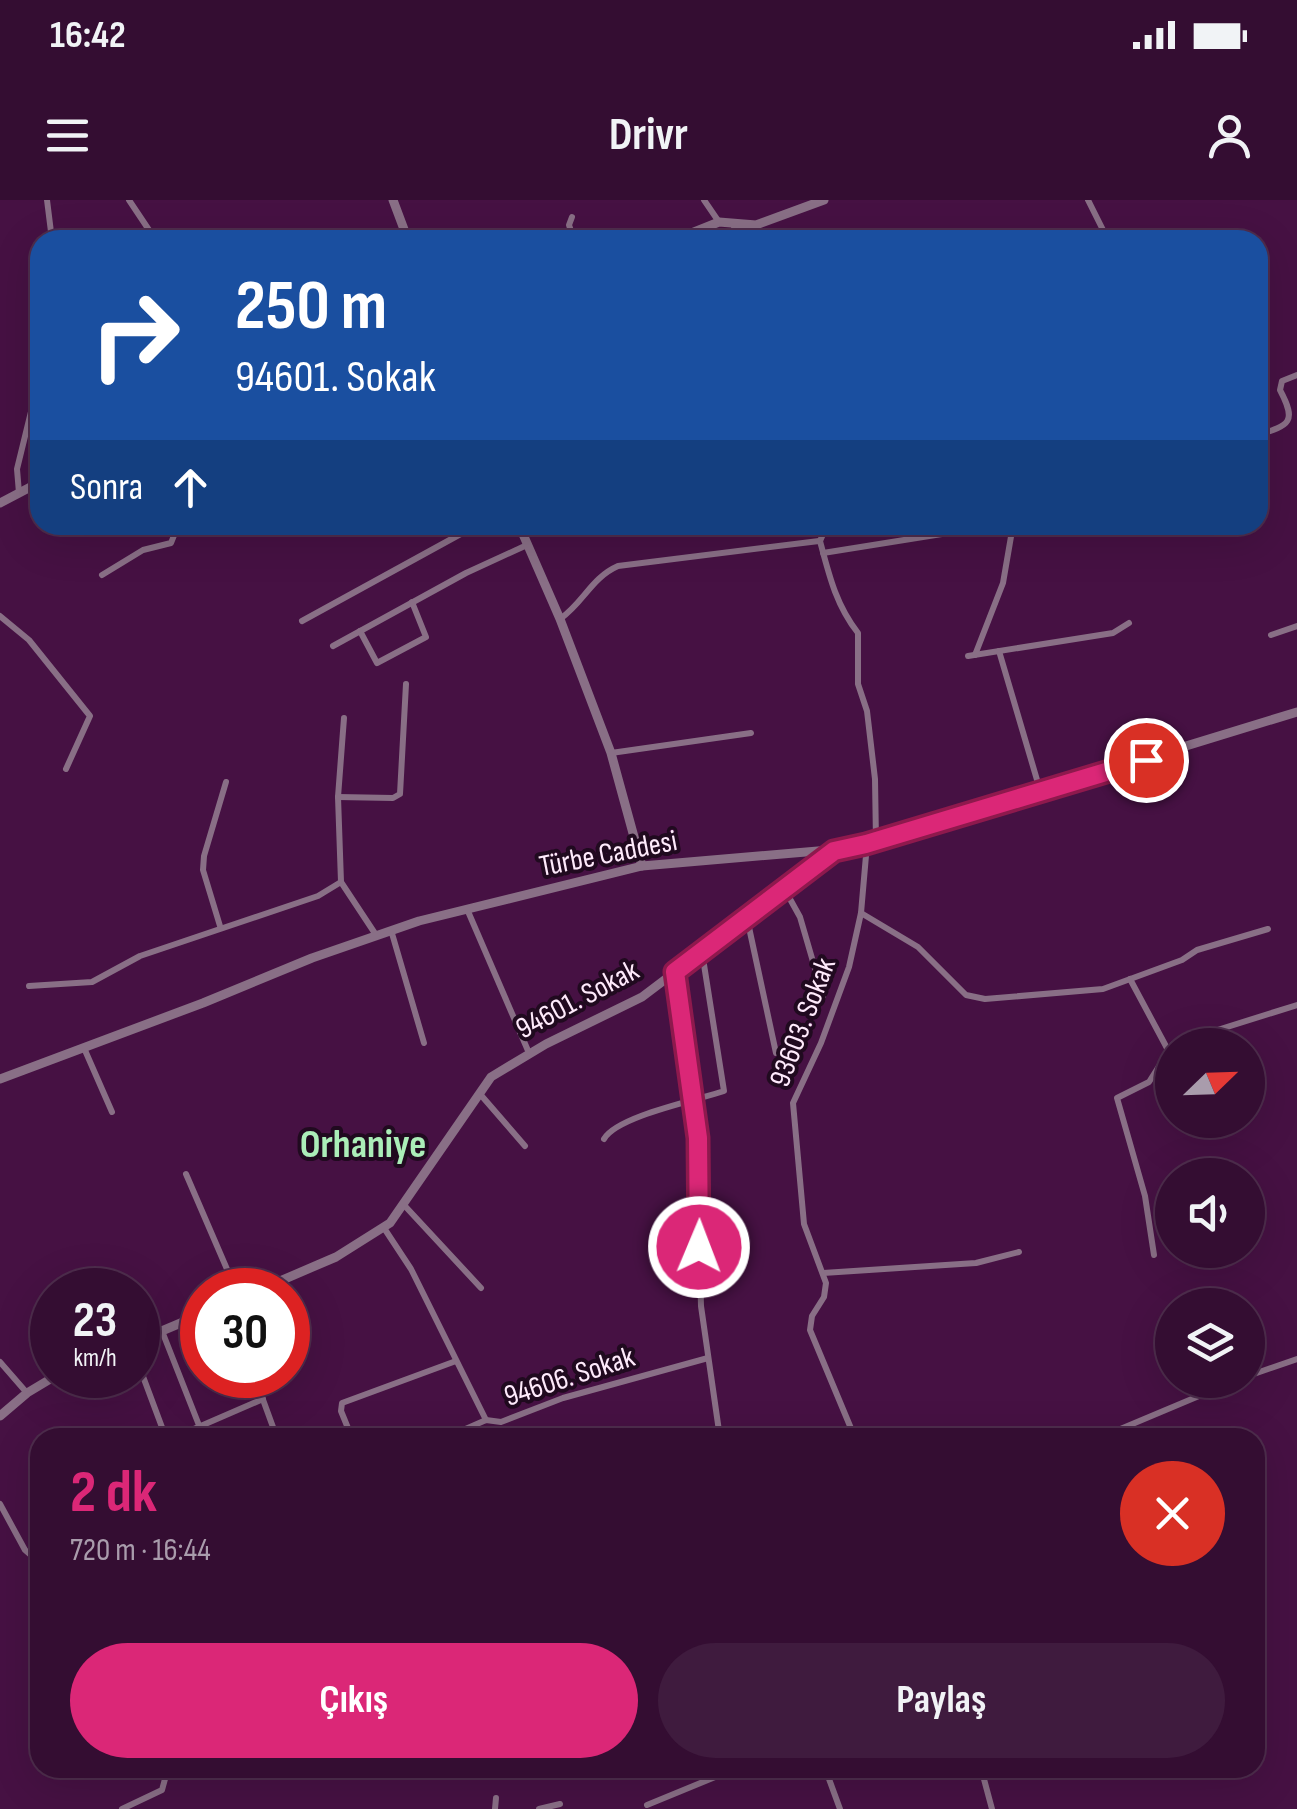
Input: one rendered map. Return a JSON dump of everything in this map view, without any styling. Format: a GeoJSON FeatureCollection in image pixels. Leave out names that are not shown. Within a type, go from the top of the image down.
{"type":"FeatureCollection","features":[{"type":"Feature","properties":{"kind":"street"},"geometry":{"type":"LineString","coordinates":[[47,200],[51,230]]}},
{"type":"Feature","properties":{"kind":"street"},"geometry":{"type":"LineString","coordinates":[[129,200],[149,230]]}},
{"type":"Feature","properties":{"kind":"street"},"geometry":{"type":"LineString","coordinates":[[393,200],[404,230]]}},
{"type":"Feature","properties":{"kind":"street"},"geometry":{"type":"LineString","coordinates":[[704,200],[719,222]]}},
{"type":"Feature","properties":{"kind":"street"},"geometry":{"type":"LineString","coordinates":[[699,230],[719,222],[756,225],[824,200]]}},
{"type":"Feature","properties":{"kind":"street"},"geometry":{"type":"LineString","coordinates":[[1088,200],[1103,230]]}},
{"type":"Feature","properties":{"kind":"street"},"geometry":{"type":"LineString","coordinates":[[571,230],[572,217]]}},
{"type":"Feature","properties":{"kind":"street"},"geometry":{"type":"LineString","coordinates":[[732,223],[735,230]]}},
{"type":"Feature","properties":{"kind":"street"},"geometry":{"type":"LineString","coordinates":[[1268,432],[1284,427],[1290,420],[1290,408],[1280,390],[1282,381],[1297,375]]}},
{"type":"Feature","properties":{"kind":"street"},"geometry":{"type":"LineString","coordinates":[[19,493],[18,469],[30,418]]}},
{"type":"Feature","properties":{"kind":"street"},"geometry":{"type":"LineString","coordinates":[[0,503],[30,487]]}},
{"type":"Feature","properties":{"kind":"street"},"geometry":{"type":"LineString","coordinates":[[102,575],[142,550],[172,542],[174,535]]}},
{"type":"Feature","properties":{"kind":"street"},"geometry":{"type":"LineString","coordinates":[[302,621],[459,535]]}},
{"type":"Feature","properties":{"kind":"street"},"geometry":{"type":"LineString","coordinates":[[522,535],[560,619],[611,753],[642,866]]}},
{"type":"Feature","properties":{"kind":"street"},"geometry":{"type":"LineString","coordinates":[[560,619],[575,608],[600,574],[618,566],[820,542],[823,535]]}},
{"type":"Feature","properties":{"kind":"street"},"geometry":{"type":"LineString","coordinates":[[823,553],[936,535]]}},
{"type":"Feature","properties":{"kind":"street"},"geometry":{"type":"LineString","coordinates":[[1012,535],[1003,583],[972,655],[1113,633],[1129,623]]}},
{"type":"Feature","properties":{"kind":"street","name":"93603. Sokak"},"geometry":{"type":"LineString","coordinates":[[820,542],[843,614],[858,633],[858,684],[868,711],[875,778],[861,914],[848,967],[828,1026],[793,1103],[804,1224],[823,1273]]}},
{"type":"Feature","properties":{"kind":"street"},"geometry":{"type":"LineString","coordinates":[[333,646],[527,546]]}},
{"type":"Feature","properties":{"kind":"street"},"geometry":{"type":"LineString","coordinates":[[360,630],[377,662],[426,636],[412,602]]}},
{"type":"Feature","properties":{"kind":"street"},"geometry":{"type":"LineString","coordinates":[[0,616],[29,640],[90,716],[66,770]]}},
{"type":"Feature","properties":{"kind":"street"},"geometry":{"type":"LineString","coordinates":[[1272,636],[1297,626]]}},
{"type":"Feature","properties":{"kind":"street"},"geometry":{"type":"LineString","coordinates":[[1000,651],[1040,790]]}},
{"type":"Feature","properties":{"kind":"street"},"geometry":{"type":"LineString","coordinates":[[338,797],[394,798],[400,794],[406,684]]}},
{"type":"Feature","properties":{"kind":"street","name":"Türbe Caddesi"},"geometry":{"type":"LineString","coordinates":[[0,1079],[391,930],[642,866],[834,851],[871,843],[1297,712]]}},
{"type":"Feature","properties":{"kind":"street"},"geometry":{"type":"LineString","coordinates":[[344,718],[338,797],[341,882],[376,936]]}},
{"type":"Feature","properties":{"kind":"street"},"geometry":{"type":"LineString","coordinates":[[611,753],[751,734]]}},
{"type":"Feature","properties":{"kind":"street"},"geometry":{"type":"LineString","coordinates":[[220,926],[203,870],[226,782]]}},
{"type":"Feature","properties":{"kind":"street","name":"94601. Sokak"},"geometry":{"type":"LineString","coordinates":[[310,1269],[384,1228],[404,1205],[491,1077],[633,1003],[834,851]]}},
{"type":"Feature","properties":{"kind":"street"},"geometry":{"type":"LineString","coordinates":[[28,986],[92,982],[140,956],[318,896],[341,882]]}},
{"type":"Feature","properties":{"kind":"street"},"geometry":{"type":"LineString","coordinates":[[784,890],[800,917],[822,996]]}},
{"type":"Feature","properties":{"kind":"street"},"geometry":{"type":"LineString","coordinates":[[467,910],[529,1054]]}},
{"type":"Feature","properties":{"kind":"street"},"geometry":{"type":"LineString","coordinates":[[861,914],[918,947],[966,995],[985,999],[1103,988],[1182,960],[1197,950],[1268,929]]}},
{"type":"Feature","properties":{"kind":"street"},"geometry":{"type":"LineString","coordinates":[[747,917],[776,1054]]}},
{"type":"Feature","properties":{"kind":"street"},"geometry":{"type":"LineString","coordinates":[[391,930],[424,1043]]}},
{"type":"Feature","properties":{"kind":"street"},"geometry":{"type":"LineString","coordinates":[[604,1139],[612,1129],[725,1089],[702,952]]}},
{"type":"Feature","properties":{"kind":"street"},"geometry":{"type":"LineString","coordinates":[[675,972],[700,1170],[701,1306],[718,1428]]}},
{"type":"Feature","properties":{"kind":"street"},"geometry":{"type":"LineString","coordinates":[[1130,979],[1157,1028]]}},
{"type":"Feature","properties":{"kind":"street"},"geometry":{"type":"LineString","coordinates":[[1224,1028],[1297,1005]]}},
{"type":"Feature","properties":{"kind":"street"},"geometry":{"type":"LineString","coordinates":[[84,1048],[112,1112]]}},
{"type":"Feature","properties":{"kind":"street"},"geometry":{"type":"LineString","coordinates":[[1154,1255],[1145,1196],[1116,1098],[1148,1082],[1155,1072]]}},
{"type":"Feature","properties":{"kind":"street"},"geometry":{"type":"LineString","coordinates":[[478,1092],[525,1146]]}},
{"type":"Feature","properties":{"kind":"street"},"geometry":{"type":"LineString","coordinates":[[186,1174],[227,1268]]}},
{"type":"Feature","properties":{"kind":"street"},"geometry":{"type":"LineString","coordinates":[[404,1205],[481,1288]]}},
{"type":"Feature","properties":{"kind":"street"},"geometry":{"type":"LineString","coordinates":[[384,1228],[406,1260],[486,1420]]}},
{"type":"Feature","properties":{"kind":"street"},"geometry":{"type":"LineString","coordinates":[[851,1428],[810,1330],[812,1316],[826,1291],[823,1273],[976,1263],[1018,1252]]}},
{"type":"Feature","properties":{"kind":"street"},"geometry":{"type":"LineString","coordinates":[[180,1323],[162,1331],[200,1426]]}},
{"type":"Feature","properties":{"kind":"street","name":"94606. Sokak"},"geometry":{"type":"LineString","coordinates":[[468,1428],[486,1420],[501,1422],[563,1398],[708,1358]]}},
{"type":"Feature","properties":{"kind":"street"},"geometry":{"type":"LineString","coordinates":[[1265,1370],[1297,1360]]}},
{"type":"Feature","properties":{"kind":"street"},"geometry":{"type":"LineString","coordinates":[[348,1428],[342,1403],[457,1361]]}},
{"type":"Feature","properties":{"kind":"street"},"geometry":{"type":"LineString","coordinates":[[0,1362],[27,1393]]}},
{"type":"Feature","properties":{"kind":"street"},"geometry":{"type":"LineString","coordinates":[[0,1416],[30,1391]]}},
{"type":"Feature","properties":{"kind":"street"},"geometry":{"type":"LineString","coordinates":[[152,1398],[165,1428]]}},
{"type":"Feature","properties":{"kind":"street"},"geometry":{"type":"LineString","coordinates":[[1123,1428],[1194,1398]]}},
{"type":"Feature","properties":{"kind":"street"},"geometry":{"type":"LineString","coordinates":[[195,1428],[263,1399],[273,1428]]}},
{"type":"Feature","properties":{"kind":"street"},"geometry":{"type":"LineString","coordinates":[[0,1504],[30,1555]]}},
{"type":"Feature","properties":{"kind":"street"},"geometry":{"type":"LineString","coordinates":[[125,1807],[162,1790],[165,1778]]}},
{"type":"Feature","properties":{"kind":"street"},"geometry":{"type":"LineString","coordinates":[[647,1805],[713,1778]]}},
{"type":"Feature","properties":{"kind":"street"},"geometry":{"type":"LineString","coordinates":[[829,1778],[840,1809]]}},
{"type":"Feature","properties":{"kind":"street"},"geometry":{"type":"LineString","coordinates":[[984,1778],[992,1809]]}},
{"type":"Feature","properties":{"kind":"street"},"geometry":{"type":"LineString","coordinates":[[496,1798],[496,1809]]}},
{"type":"Feature","properties":{"kind":"street"},"geometry":{"type":"LineString","coordinates":[[539,1809],[560,1804]]}},
{"type":"Feature","properties":{"kind":"district","name":"Orhaniye"},"geometry":{"type":"Point","coordinates":[363,1143]}},
{"type":"Feature","properties":{"kind":"route"},"geometry":{"type":"LineString","coordinates":[[699,1247],[698,1138],[675,972],[834,851],[1146,760]]}}]}
